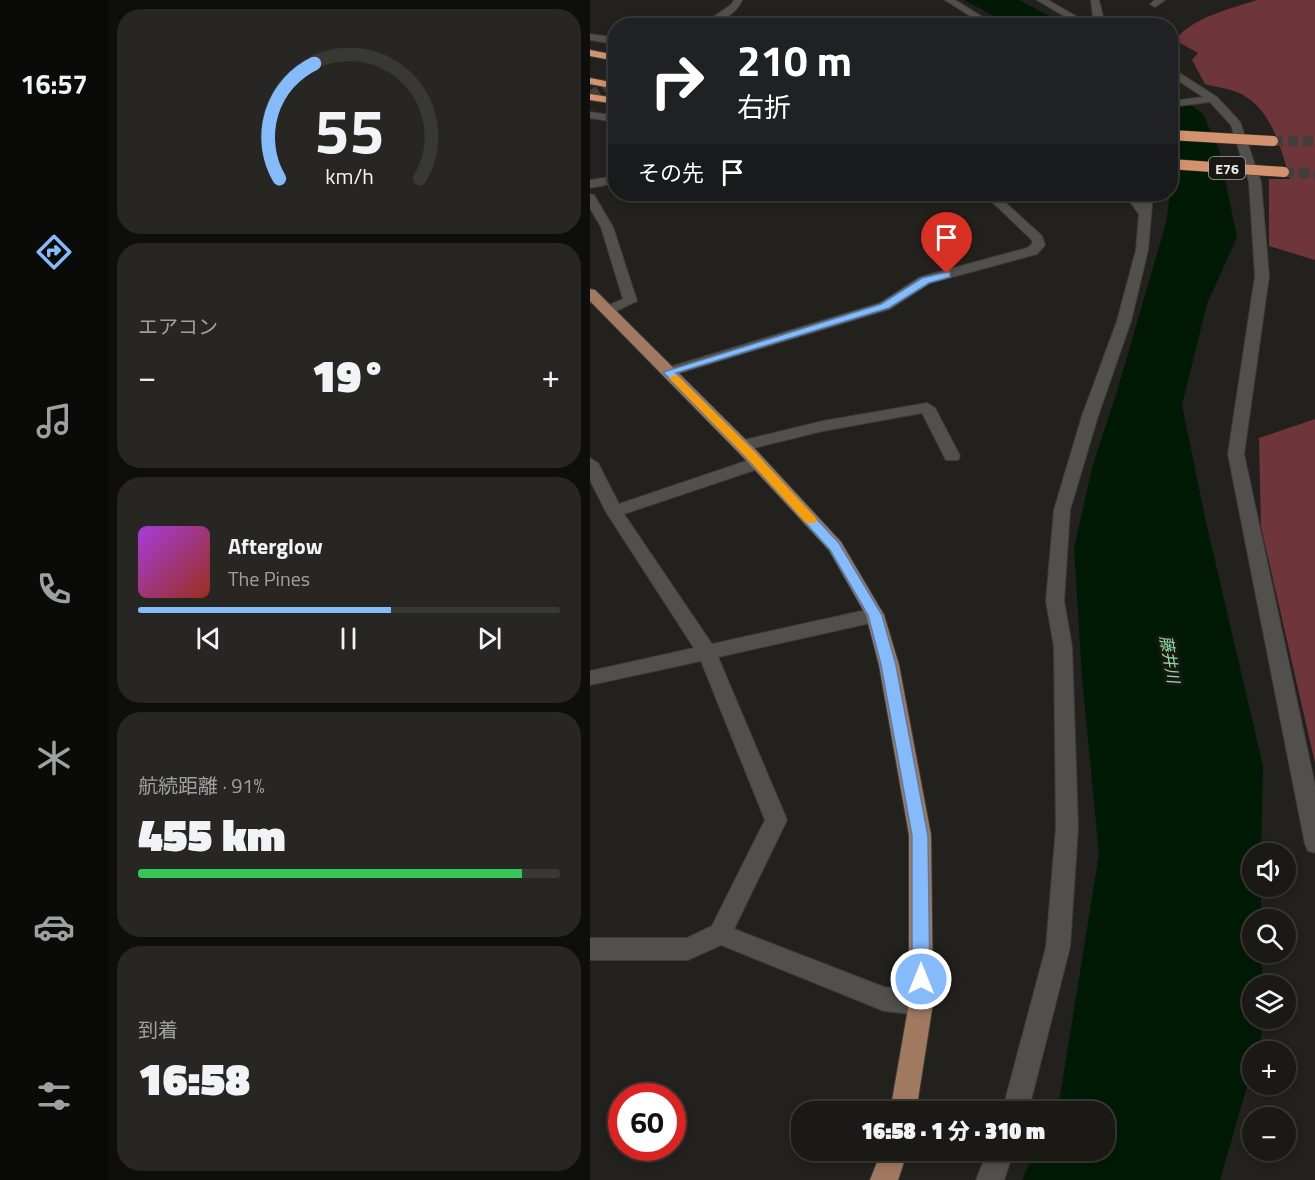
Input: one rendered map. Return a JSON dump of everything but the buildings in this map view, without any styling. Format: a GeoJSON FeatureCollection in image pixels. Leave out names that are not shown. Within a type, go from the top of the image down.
{"type":"FeatureCollection","features":[{"type":"Feature","properties":{"kind":"highway"},"geometry":{"type":"LineString","coordinates":[[590,53],[608,56]]}},
{"type":"Feature","properties":{"kind":"highway"},"geometry":{"type":"LineString","coordinates":[[590,81],[608,84]]}},
{"type":"Feature","properties":{"kind":"highway"},"geometry":{"type":"LineString","coordinates":[[590,97],[608,100]]}},
{"type":"Feature","properties":{"kind":"highway","name":"E76"},"geometry":{"type":"LineString","coordinates":[[1178,136],[1273,141]]}},
{"type":"Feature","properties":{"kind":"highway","name":"E76"},"geometry":{"type":"LineString","coordinates":[[1178,165],[1284,172]]}},
{"type":"Feature","properties":{"kind":"main road"},"geometry":{"type":"LineString","coordinates":[[590,293],[742,446],[835,546],[875,615],[889,665],[920,836],[921,1003],[905,1101]]}},
{"type":"Feature","properties":{"kind":"main road"},"geometry":{"type":"LineString","coordinates":[[884,1180],[891,1161]]}},
{"type":"Feature","properties":{"kind":"street"},"geometry":{"type":"LineString","coordinates":[[717,18],[736,5],[738,0]]}},
{"type":"Feature","properties":{"kind":"street"},"geometry":{"type":"LineString","coordinates":[[949,0],[979,18]]}},
{"type":"Feature","properties":{"kind":"street"},"geometry":{"type":"LineString","coordinates":[[1041,0],[1074,18]]}},
{"type":"Feature","properties":{"kind":"street"},"geometry":{"type":"LineString","coordinates":[[1095,0],[1099,18]]}},
{"type":"Feature","properties":{"kind":"street"},"geometry":{"type":"LineString","coordinates":[[590,37],[608,40]]}},
{"type":"Feature","properties":{"kind":"street"},"geometry":{"type":"LineString","coordinates":[[1178,74],[1214,99],[1236,124],[1255,182],[1262,276],[1236,454],[1316,844]]}},
{"type":"Feature","properties":{"kind":"street"},"geometry":{"type":"LineString","coordinates":[[1178,103],[1214,99]]}},
{"type":"Feature","properties":{"kind":"street"},"geometry":{"type":"LineString","coordinates":[[590,115],[608,118]]}},
{"type":"Feature","properties":{"kind":"street"},"geometry":{"type":"LineString","coordinates":[[590,184],[608,181]]}},
{"type":"Feature","properties":{"kind":"street"},"geometry":{"type":"LineString","coordinates":[[590,198],[607,226],[630,301],[608,311]]}},
{"type":"Feature","properties":{"kind":"street"},"geometry":{"type":"LineString","coordinates":[[668,372],[885,306],[925,280],[1031,251],[1039,245],[1038,239],[997,201]]}},
{"type":"Feature","properties":{"kind":"street"},"geometry":{"type":"LineString","coordinates":[[1019,1101],[1058,947],[1067,828],[1063,647],[1055,601],[1062,510],[1090,416],[1124,321],[1142,250],[1146,203]]}},
{"type":"Feature","properties":{"kind":"street"},"geometry":{"type":"LineString","coordinates":[[742,446],[823,426],[927,408],[952,456]]}},
{"type":"Feature","properties":{"kind":"street"},"geometry":{"type":"LineString","coordinates":[[590,462],[614,512],[707,652],[776,819],[720,934],[688,949],[590,949]]}},
{"type":"Feature","properties":{"kind":"street"},"geometry":{"type":"LineString","coordinates":[[614,512],[758,463]]}},
{"type":"Feature","properties":{"kind":"street"},"geometry":{"type":"LineString","coordinates":[[590,678],[875,615]]}},
{"type":"Feature","properties":{"kind":"street"},"geometry":{"type":"LineString","coordinates":[[720,934],[884,999],[921,1003]]}},
{"type":"Feature","properties":{"kind":"street"},"geometry":{"type":"LineString","coordinates":[[990,1180],[997,1161]]}},
{"type":"Feature","properties":{"kind":"shaded area"},"geometry":{"type":"Polygon","coordinates":[[[1257,0],[1315,0],[1315,260],[1269,246],[1269,179],[1290,179],[1278,141],[1267,118],[1259,107],[1237,92],[1205,84],[1192,60],[1198,53],[1178,42],[1178,37],[1192,25],[1257,0]]]}},
{"type":"Feature","properties":{"kind":"shaded area"},"geometry":{"type":"Polygon","coordinates":[[[1316,419],[1315,763],[1261,527],[1259,438],[1316,419]]]}},
{"type":"Feature","properties":{"kind":"water"},"geometry":{"type":"Polygon","coordinates":[[[964,0],[1019,0],[1053,18],[998,18],[964,0]]]}},
{"type":"Feature","properties":{"kind":"water","name":"藤井川"},"geometry":{"type":"Polygon","coordinates":[[[1178,95],[1203,114],[1219,150],[1237,237],[1207,304],[1182,405],[1206,522],[1263,766],[1261,843],[1242,843],[1242,897],[1261,897],[1261,909],[1242,909],[1242,963],[1262,963],[1262,975],[1242,975],[1242,1029],[1262,1029],[1262,1034],[1260,1041],[1242,1041],[1242,1095],[1245,1095],[1220,1180],[1022,1180],[1031,1161],[1115,1161],[1115,1101],[1058,1101],[1099,854],[1082,678],[1074,548],[1092,468],[1166,223],[1169,201],[1178,201],[1178,95]]]}},
{"type":"Feature","properties":{"kind":"tunnel"},"geometry":{"type":"LineString","coordinates":[[590,96],[608,85]]}},
{"type":"Feature","properties":{"kind":"tunnel"},"geometry":{"type":"LineString","coordinates":[[1273,141],[1316,141]]}},
{"type":"Feature","properties":{"kind":"tunnel"},"geometry":{"type":"LineString","coordinates":[[1284,172],[1316,174]]}},
{"type":"Feature","properties":{"kind":"slow traffic"},"geometry":{"type":"LineString","coordinates":[[674,378],[750,454],[811,520]]}},
{"type":"Feature","properties":{"kind":"route"},"geometry":{"type":"LineString","coordinates":[[921,979],[920,836],[889,665],[875,615],[835,546],[750,454],[668,372],[885,306],[925,280],[947,274]]}}]}
